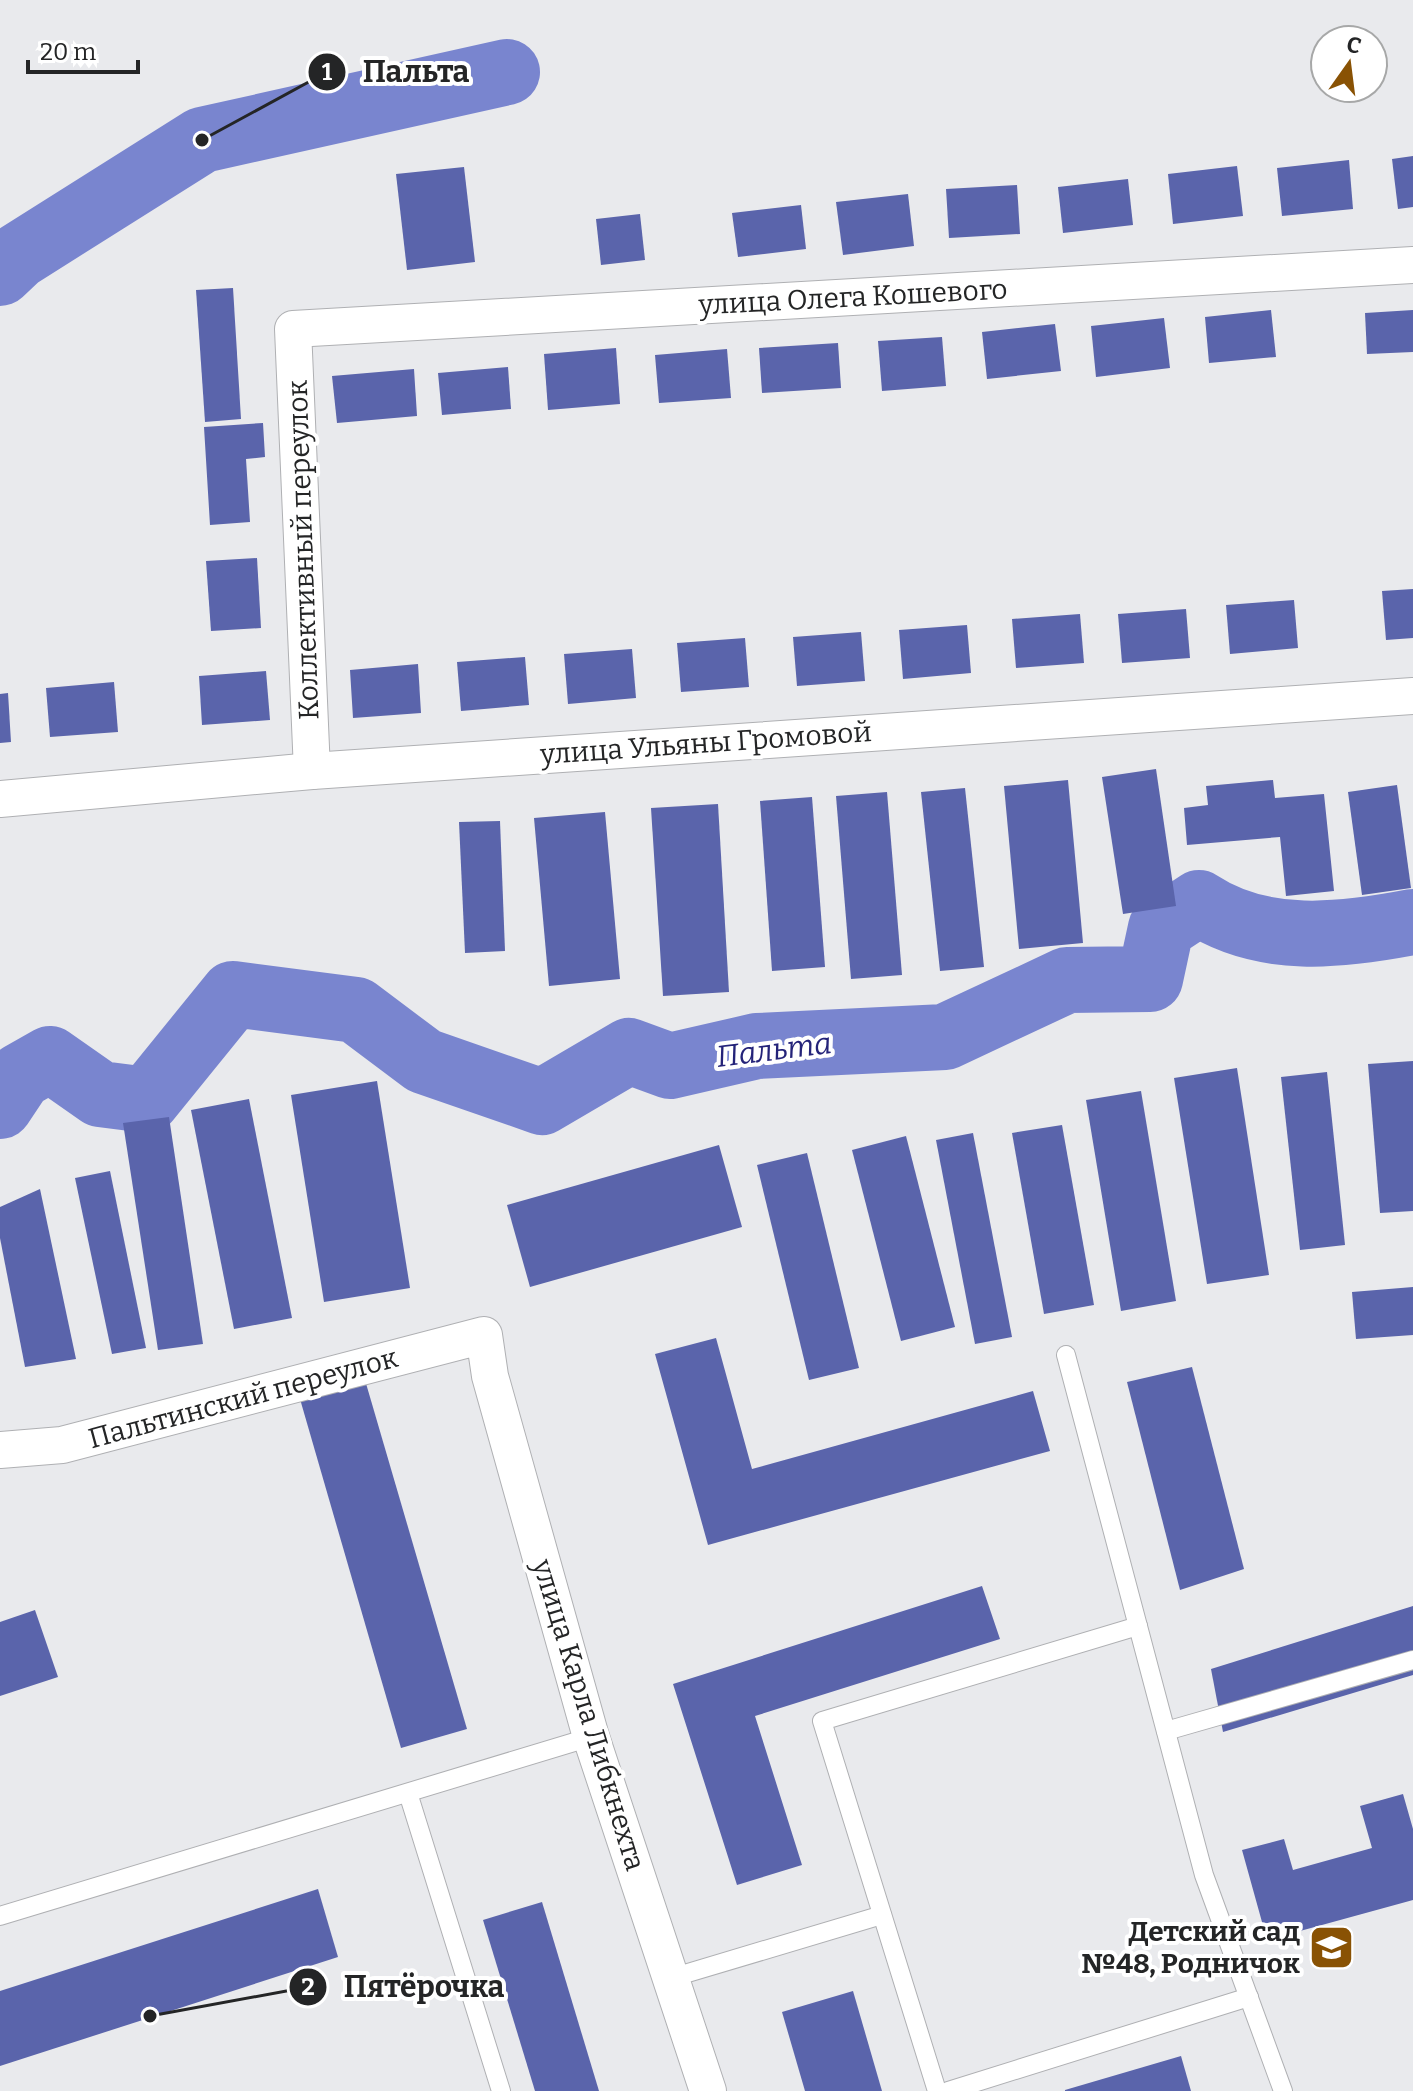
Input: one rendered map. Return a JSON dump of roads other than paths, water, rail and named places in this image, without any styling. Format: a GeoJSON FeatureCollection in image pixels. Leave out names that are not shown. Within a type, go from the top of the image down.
{"type":"FeatureCollection","features":[{"type":"Feature","properties":{"kind":"street","name":"улица Олега Кошевого"},"geometry":{"type":"LineString","coordinates":[[293,329],[1413,265]]}},
{"type":"Feature","properties":{"kind":"street","name":"Коллективный переулок"},"geometry":{"type":"LineString","coordinates":[[293,329],[312,771]]}},
{"type":"Feature","properties":{"kind":"street","name":"улица Ульяны Громовой"},"geometry":{"type":"LineString","coordinates":[[0,799],[312,771],[1413,696]]}},
{"type":"Feature","properties":{"kind":"street","name":"Пальтинский переулок"},"geometry":{"type":"LineString","coordinates":[[0,1450],[62,1445],[484,1335]]}},
{"type":"Feature","properties":{"kind":"street","name":"улица Карла Либкнехта"},"geometry":{"type":"LineString","coordinates":[[484,1335],[490,1376],[591,1737],[708,2091]]}},
{"type":"Feature","properties":{"kind":"lane"},"geometry":{"type":"LineString","coordinates":[[1066,1355],[1204,1875],[1283,2091]]}},
{"type":"Feature","properties":{"kind":"lane"},"geometry":{"type":"LineString","coordinates":[[937,2091],[822,1721],[1138,1626]]}},
{"type":"Feature","properties":{"kind":"lane"},"geometry":{"type":"LineString","coordinates":[[1166,1731],[1413,1660]]}},
{"type":"Feature","properties":{"kind":"lane"},"geometry":{"type":"LineString","coordinates":[[0,1916],[591,1737]]}},
{"type":"Feature","properties":{"kind":"lane"},"geometry":{"type":"LineString","coordinates":[[408,1793],[501,2091]]}},
{"type":"Feature","properties":{"kind":"lane"},"geometry":{"type":"LineString","coordinates":[[671,1978],[882,1915]]}},
{"type":"Feature","properties":{"kind":"lane"},"geometry":{"type":"LineString","coordinates":[[948,2091],[1249,1997]]}},
{"type":"Feature","properties":{"kind":"waterway","name":"Пальта"},"geometry":{"type":"LineString","coordinates":[[0,273],[18,256],[202,140],[507,72]]}},
{"type":"Feature","properties":{"kind":"waterway","name":"Пальта"},"geometry":{"type":"LineString","coordinates":[[0,1106],[20,1076],[50,1059],[100,1094],[147,1100],[233,994],[356,1010],[424,1061],[542,1102],[629,1051],[670,1066],[757,1046],[945,1037],[1067,980],[1150,979],[1161,928],[1199,903],[1249,926],[1303,934],[1358,931],[1413,922]]}},
{"type":"Feature","properties":{"kind":"place","name":"Пальта"},"geometry":{"type":"Point","coordinates":[202,140]}},
{"type":"Feature","properties":{"kind":"place","name":"Детский сад №48, Родничок"},"geometry":{"type":"Point","coordinates":[1331,1947]}},
{"type":"Feature","properties":{"kind":"place","name":"Пятёрочка"},"geometry":{"type":"Point","coordinates":[150,2016]}}]}
